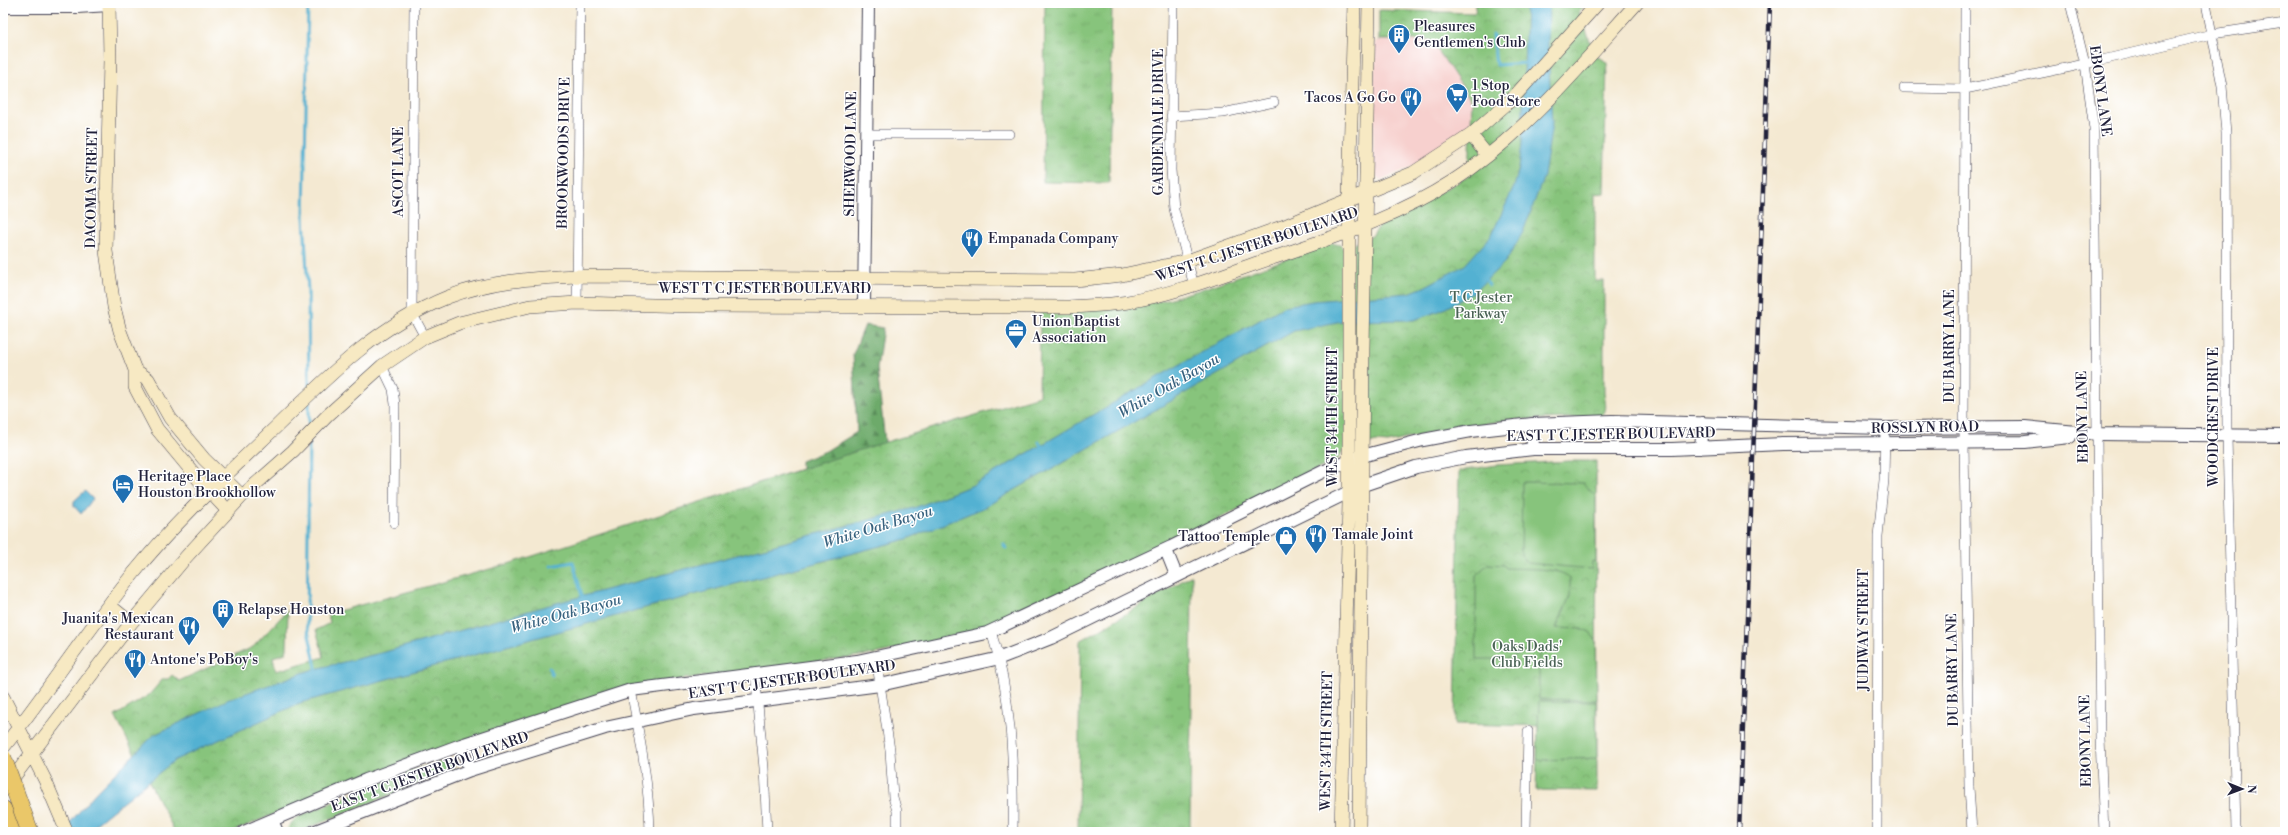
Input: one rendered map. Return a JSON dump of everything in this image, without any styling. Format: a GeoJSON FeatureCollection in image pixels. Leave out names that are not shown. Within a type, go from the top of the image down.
{"type":"FeatureCollection","features":[{"type":"Feature","properties":{"kind":"highway"},"geometry":{"type":"LineString","coordinates":[[3,758],[30,832]]}},
{"type":"Feature","properties":{"kind":"highway"},"geometry":{"type":"LineString","coordinates":[[3,809],[14,832]]}},
{"type":"Feature","properties":{"kind":"main road","name":"WEST 34TH STREET"},"geometry":{"type":"LineString","coordinates":[[1341,832],[1349,493],[1350,200],[1354,3]]}},
{"type":"Feature","properties":{"kind":"main road"},"geometry":{"type":"LineString","coordinates":[[1358,832],[1368,3]]}},
{"type":"Feature","properties":{"kind":"main road","name":"WEST T C JESTER BOULEVARD"},"geometry":{"type":"LineString","coordinates":[[3,748],[109,605],[167,534],[328,376],[359,348],[412,313],[449,297],[488,285],[530,278],[577,276],[1075,280],[1122,275],[1186,260],[1366,194],[1413,173],[1471,135],[1512,100],[1598,3]]}},
{"type":"Feature","properties":{"kind":"main road","name":"WEST T C JESTER BOULEVARD"},"geometry":{"type":"LineString","coordinates":[[3,791],[131,623],[186,557],[228,511],[242,496],[293,451],[328,415],[382,366],[425,337],[459,323],[530,306],[577,303],[692,306],[1069,307],[1128,302],[1194,286],[1365,226],[1403,209],[1453,181],[1506,140],[1551,98],[1637,3]]}},
{"type":"Feature","properties":{"kind":"main road","name":"DACOMA STREET"},"geometry":{"type":"LineString","coordinates":[[109,4],[110,59],[106,251],[114,307],[120,331],[135,370],[135,387],[157,429],[228,511]]}},
{"type":"Feature","properties":{"kind":"main road"},"geometry":{"type":"LineString","coordinates":[[1471,135],[1486,155]]}},
{"type":"Feature","properties":{"kind":"main road","name":"DACOMA STREET"},"geometry":{"type":"LineString","coordinates":[[135,370],[148,379],[170,418],[223,478],[242,496]]}},
{"type":"Feature","properties":{"kind":"main road"},"geometry":{"type":"LineString","coordinates":[[109,605],[131,623]]}},
{"type":"Feature","properties":{"kind":"main road"},"geometry":{"type":"LineString","coordinates":[[1345,652],[1360,653]]}},
{"type":"Feature","properties":{"kind":"main road"},"geometry":{"type":"LineString","coordinates":[[3,697],[31,755],[45,780],[67,832]]}},
{"type":"Feature","properties":{"kind":"street","name":"ASCOT LANE"},"geometry":{"type":"LineString","coordinates":[[414,3],[412,313],[425,337]]}},
{"type":"Feature","properties":{"kind":"street","name":"BROOKWOODS DRIVE"},"geometry":{"type":"LineString","coordinates":[[577,303],[580,3]]}},
{"type":"Feature","properties":{"kind":"street","name":"SHERWOOD LANE"},"geometry":{"type":"LineString","coordinates":[[864,306],[868,3]]}},
{"type":"Feature","properties":{"kind":"street","name":"GARDENDALE DRIVE"},"geometry":{"type":"LineString","coordinates":[[1173,3],[1171,170],[1174,209],[1186,260],[1194,286]]}},
{"type":"Feature","properties":{"kind":"street","name":"DU BARRY LANE"},"geometry":{"type":"LineString","coordinates":[[1965,3],[1964,442],[1969,787],[1972,832]]}},
{"type":"Feature","properties":{"kind":"street","name":"EBONY LANE"},"geometry":{"type":"LineString","coordinates":[[2070,3],[2084,64],[2094,128],[2100,738],[2104,832]]}},
{"type":"Feature","properties":{"kind":"street","name":"WOODCREST DRIVE"},"geometry":{"type":"LineString","coordinates":[[2206,3],[2222,86],[2226,133],[2227,436],[2236,832]]}},
{"type":"Feature","properties":{"kind":"street"},"geometry":{"type":"LineString","coordinates":[[3,7],[77,7],[109,4]]}},
{"type":"Feature","properties":{"kind":"street"},"geometry":{"type":"LineString","coordinates":[[1904,88],[1965,89],[2084,64],[2212,34],[2285,23]]}},
{"type":"Feature","properties":{"kind":"street"},"geometry":{"type":"LineString","coordinates":[[1171,116],[1223,113],[1274,102]]}},
{"type":"Feature","properties":{"kind":"street"},"geometry":{"type":"LineString","coordinates":[[866,134],[1009,134]]}},
{"type":"Feature","properties":{"kind":"street"},"geometry":{"type":"LineString","coordinates":[[382,366],[393,389],[395,404],[394,523]]}},
{"type":"Feature","properties":{"kind":"street","name":"EAST T C JESTER BOULEVARD"},"geometry":{"type":"LineString","coordinates":[[244,832],[366,780],[462,744],[630,690],[876,658],[991,631],[1166,550],[1315,476],[1362,456],[1423,440],[1454,434],[1532,424],[1612,420],[1754,423]]}},
{"type":"Feature","properties":{"kind":"street"},"geometry":{"type":"LineString","coordinates":[[1702,423],[1702,448]]}},
{"type":"Feature","properties":{"kind":"street","name":"ROSSLYN ROAD"},"geometry":{"type":"LineString","coordinates":[[1754,423],[1885,428],[2025,428],[2098,434],[2285,436]]}},
{"type":"Feature","properties":{"kind":"street"},"geometry":{"type":"LineString","coordinates":[[1532,424],[1533,449]]}},
{"type":"Feature","properties":{"kind":"street","name":"JUDIWAY STREET"},"geometry":{"type":"LineString","coordinates":[[1878,832],[1878,536],[1884,480],[1885,428]]}},
{"type":"Feature","properties":{"kind":"street","name":"ROSSLYN ROAD"},"geometry":{"type":"LineString","coordinates":[[1753,446],[2025,442],[2098,434]]}},
{"type":"Feature","properties":{"kind":"street","name":"EAST T C JESTER BOULEVARD"},"geometry":{"type":"LineString","coordinates":[[314,832],[470,770],[568,739],[637,721],[694,709],[880,685],[1000,658],[1051,638],[1270,529],[1349,493],[1362,484],[1423,466],[1466,457],[1533,449],[1702,448],[1753,446]]}},
{"type":"Feature","properties":{"kind":"street"},"geometry":{"type":"LineString","coordinates":[[1166,550],[1176,575]]}},
{"type":"Feature","properties":{"kind":"street"},"geometry":{"type":"LineString","coordinates":[[991,631],[1000,658],[1010,719],[1014,769],[1013,832]]}},
{"type":"Feature","properties":{"kind":"street"},"geometry":{"type":"LineString","coordinates":[[876,658],[890,750],[893,797],[897,811],[897,832]]}},
{"type":"Feature","properties":{"kind":"street"},"geometry":{"type":"LineString","coordinates":[[755,673],[767,832]]}},
{"type":"Feature","properties":{"kind":"street"},"geometry":{"type":"LineString","coordinates":[[630,690],[646,767],[650,798],[650,832]]}},
{"type":"Feature","properties":{"kind":"street"},"geometry":{"type":"LineString","coordinates":[[1526,832],[1528,732]]}},
{"type":"Feature","properties":{"kind":"street"},"geometry":{"type":"LineString","coordinates":[[462,744],[470,770]]}},
{"type":"Feature","properties":{"kind":"street"},"geometry":{"type":"LineString","coordinates":[[272,820],[276,832]]}},
{"type":"Feature","properties":{"kind":"shaded area"},"geometry":{"type":"Polygon","coordinates":[[[1375,41],[1431,41],[1472,101],[1471,130],[1422,162],[1381,180],[1373,174],[1375,41]]]}},
{"type":"Feature","properties":{"kind":"green space"},"geometry":{"type":"Polygon","coordinates":[[[1045,3],[1112,3],[1109,183],[1043,182],[1045,3]]]}},
{"type":"Feature","properties":{"kind":"green space","name":"T C Jester Parkway"},"geometry":{"type":"Polygon","coordinates":[[[1476,3],[1587,3],[1579,12],[1596,57],[1599,56],[1607,63],[1604,193],[1595,194],[1595,281],[1604,281],[1604,393],[1606,407],[1604,413],[1599,417],[1508,420],[1443,430],[1388,443],[1376,442],[1342,452],[1338,459],[1059,599],[983,629],[875,654],[675,680],[352,782],[231,832],[175,832],[115,716],[149,695],[163,679],[168,679],[172,675],[179,681],[253,647],[288,610],[287,649],[286,653],[273,657],[276,671],[324,657],[316,630],[330,623],[328,614],[508,564],[876,445],[1039,396],[1040,313],[1161,301],[1199,290],[1332,243],[1340,245],[1343,249],[1372,236],[1380,225],[1469,176],[1472,101],[1431,40],[1379,40],[1379,10],[1475,13],[1476,3]]]}},
{"type":"Feature","properties":{"kind":"green space"},"geometry":{"type":"Polygon","coordinates":[[[865,325],[883,328],[877,368],[885,442],[891,444],[707,500],[801,469],[801,461],[826,451],[857,432],[853,354],[865,325]]]}},
{"type":"Feature","properties":{"kind":"green space","name":"Oaks Dads' Club Fields"},"geometry":{"type":"Polygon","coordinates":[[[1596,461],[1597,791],[1536,790],[1538,726],[1455,724],[1459,471],[1497,465],[1596,461]]]}},
{"type":"Feature","properties":{"kind":"green space"},"geometry":{"type":"Polygon","coordinates":[[[1522,482],[1583,483],[1596,497],[1596,562],[1592,561],[1592,569],[1527,563],[1521,555],[1522,482]]]}},
{"type":"Feature","properties":{"kind":"green space"},"geometry":{"type":"Polygon","coordinates":[[[1488,564],[1504,565],[1506,568],[1549,570],[1565,574],[1570,578],[1570,596],[1556,628],[1583,629],[1590,632],[1596,641],[1597,700],[1539,699],[1539,646],[1507,659],[1476,659],[1476,575],[1488,564]]]}},
{"type":"Feature","properties":{"kind":"green space"},"geometry":{"type":"Polygon","coordinates":[[[1192,575],[1190,832],[1078,832],[1080,641],[1192,575]]]}},
{"type":"Feature","properties":{"kind":"green space"},"geometry":{"type":"Polygon","coordinates":[[[1539,701],[1596,702],[1597,758],[1542,760],[1537,758],[1539,701]]]}},
{"type":"Feature","properties":{"kind":"green space"},"geometry":{"type":"Polygon","coordinates":[[[449,760],[458,761],[451,770],[303,830],[289,830],[288,827],[296,818],[314,810],[413,770],[449,760]]]}},
{"type":"Feature","properties":{"kind":"water","name":"White Oak Bayou"},"geometry":{"type":"Polygon","coordinates":[[[1526,3],[1549,3],[1548,46],[1552,124],[1544,176],[1523,232],[1506,261],[1473,293],[1442,310],[1414,320],[1342,321],[1294,331],[983,508],[907,539],[663,603],[300,703],[175,760],[96,824],[89,832],[62,832],[95,793],[154,735],[227,700],[311,670],[385,652],[553,604],[914,508],[973,485],[1156,378],[1285,306],[1313,301],[1409,293],[1424,287],[1465,265],[1491,236],[1514,187],[1519,168],[1522,143],[1526,3]]]}},
{"type":"Feature","properties":{"kind":"water"},"geometry":{"type":"Polygon","coordinates":[[[85,491],[93,499],[81,514],[74,506],[74,501],[85,491]]]}},
{"type":"Feature","properties":{"kind":"waterway"},"geometry":{"type":"LineString","coordinates":[[308,3],[304,216],[308,292],[309,389]]}},
{"type":"Feature","properties":{"kind":"waterway"},"geometry":{"type":"LineString","coordinates":[[1493,35],[1496,65],[1527,63]]}},
{"type":"Feature","properties":{"kind":"waterway"},"geometry":{"type":"LineString","coordinates":[[1484,278],[1489,285]]}},
{"type":"Feature","properties":{"kind":"waterway"},"geometry":{"type":"LineString","coordinates":[[309,401],[309,429]]}},
{"type":"Feature","properties":{"kind":"waterway"},"geometry":{"type":"LineString","coordinates":[[309,441],[307,626],[317,672]]}},
{"type":"Feature","properties":{"kind":"waterway"},"geometry":{"type":"LineString","coordinates":[[1039,442],[1042,449]]}},
{"type":"Feature","properties":{"kind":"waterway"},"geometry":{"type":"LineString","coordinates":[[1003,544],[1006,548]]}},
{"type":"Feature","properties":{"kind":"waterway","name":"White Oak Bayou"},"geometry":{"type":"LineString","coordinates":[[551,566],[573,562],[583,600]]}},
{"type":"Feature","properties":{"kind":"waterway"},"geometry":{"type":"LineString","coordinates":[[549,668],[552,675]]}},
{"type":"Feature","properties":{"kind":"railway"},"geometry":{"type":"LineString","coordinates":[[1739,832],[1770,3]]}},
{"type":"Feature","properties":{"kind":"place","name":"Pleasures Gentlemen's Club"},"geometry":{"type":"Point","coordinates":[1399,54]}},
{"type":"Feature","properties":{"kind":"place","name":"1 Stop Food Store"},"geometry":{"type":"Point","coordinates":[1457,114]}},
{"type":"Feature","properties":{"kind":"place","name":"Tacos A Go Go"},"geometry":{"type":"Point","coordinates":[1411,118]}},
{"type":"Feature","properties":{"kind":"place","name":"Empanada Company"},"geometry":{"type":"Point","coordinates":[972,258]}},
{"type":"Feature","properties":{"kind":"place","name":"Union Baptist Association"},"geometry":{"type":"Point","coordinates":[1016,350]}},
{"type":"Feature","properties":{"kind":"place","name":"Heritage Place Houston Brookhollow"},"geometry":{"type":"Point","coordinates":[123,504]}},
{"type":"Feature","properties":{"kind":"place","name":"Tamale Joint"},"geometry":{"type":"Point","coordinates":[1316,554]}},
{"type":"Feature","properties":{"kind":"place","name":"Tattoo Temple"},"geometry":{"type":"Point","coordinates":[1286,556]}},
{"type":"Feature","properties":{"kind":"place","name":"Relapse Houston"},"geometry":{"type":"Point","coordinates":[223,630]}},
{"type":"Feature","properties":{"kind":"place","name":"Juanita's Mexican Restaurant"},"geometry":{"type":"Point","coordinates":[189,646]}},
{"type":"Feature","properties":{"kind":"place","name":"Antone's PoBoy's"},"geometry":{"type":"Point","coordinates":[135,680]}}]}
